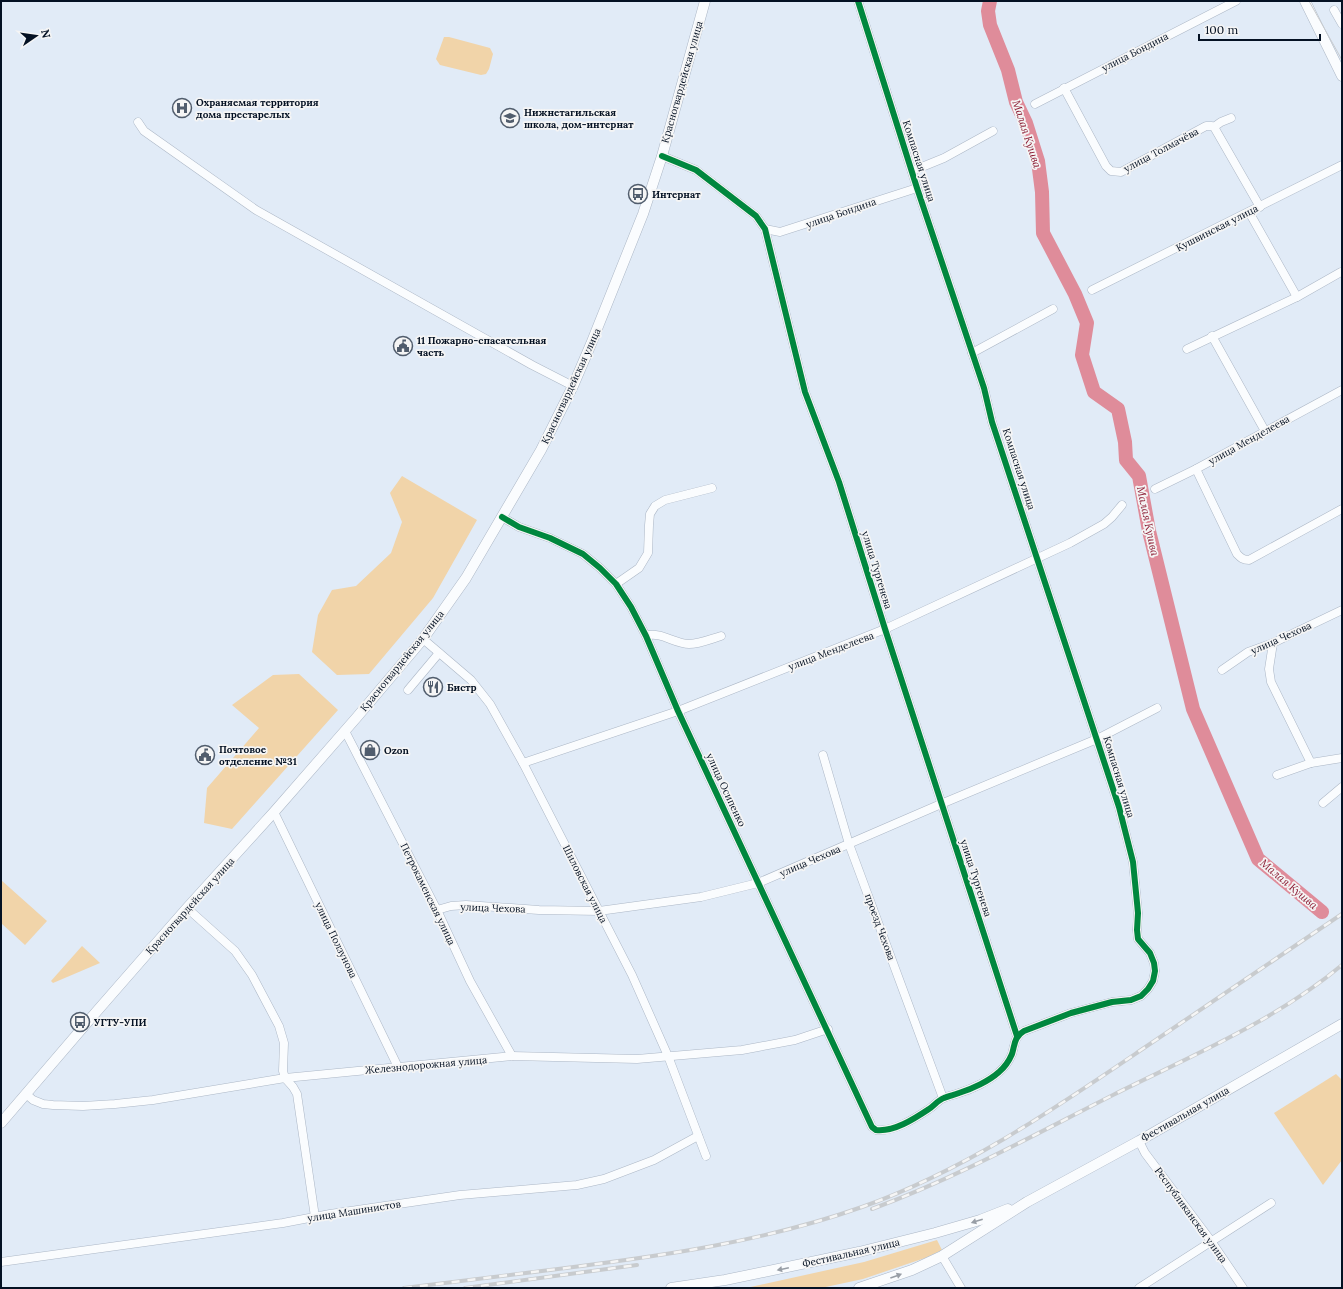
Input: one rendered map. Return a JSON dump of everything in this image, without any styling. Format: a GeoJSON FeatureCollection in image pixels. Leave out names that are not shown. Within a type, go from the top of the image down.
{"type":"FeatureCollection","features":[{"type":"Feature","properties":{"kind":"main road","name":"Красногвардейская улица"},"geometry":{"type":"LineString","coordinates":[[1,1123],[186,908],[274,812],[345,731],[423,639],[466,578],[541,450],[573,386],[591,344],[643,214],[662,156],[705,1]]}},
{"type":"Feature","properties":{"kind":"main road"},"geometry":{"type":"LineString","coordinates":[[1305,1],[1342,76]]}},
{"type":"Feature","properties":{"kind":"main road","name":"Фестивальная улица"},"geometry":{"type":"LineString","coordinates":[[859,1288],[912,1270],[942,1256],[1027,1202],[1139,1141],[1342,1024]]}},
{"type":"Feature","properties":{"kind":"main road","name":"Фестивальная улица"},"geometry":{"type":"LineString","coordinates":[[671,1288],[725,1280],[808,1264],[900,1242],[980,1220],[1027,1202]]}},
{"type":"Feature","properties":{"kind":"main road"},"geometry":{"type":"LineString","coordinates":[[952,1228],[958,1233],[960,1245]]}},
{"type":"Feature","properties":{"kind":"street","name":"Компасная улица"},"geometry":{"type":"LineString","coordinates":[[858,1],[917,188],[984,388],[992,422],[1119,807],[1133,862],[1138,913],[1138,939],[1150,953],[1154,963],[1155,971],[1153,981],[1141,996],[1131,1000],[1093,1007],[1071,1013],[1024,1031],[1017,1036]]}},
{"type":"Feature","properties":{"kind":"street","name":"улица Бондина"},"geometry":{"type":"LineString","coordinates":[[1034,104],[1236,1]]}},
{"type":"Feature","properties":{"kind":"street"},"geometry":{"type":"LineString","coordinates":[[1334,10],[1342,24]]}},
{"type":"Feature","properties":{"kind":"street","name":"улица Толмачёва"},"geometry":{"type":"LineString","coordinates":[[1064,88],[1106,166],[1111,171],[1116,172],[1126,170],[1206,126],[1214,127]]}},
{"type":"Feature","properties":{"kind":"street"},"geometry":{"type":"LineString","coordinates":[[1231,118],[1214,127],[1260,206]]}},
{"type":"Feature","properties":{"kind":"street"},"geometry":{"type":"LineString","coordinates":[[138,122],[144,131],[256,210],[532,365],[573,386]]}},
{"type":"Feature","properties":{"kind":"street"},"geometry":{"type":"LineString","coordinates":[[912,171],[944,158],[993,131]]}},
{"type":"Feature","properties":{"kind":"street","name":"улица Тургенева"},"geometry":{"type":"LineString","coordinates":[[662,156],[696,170],[756,216],[765,230],[805,392],[839,482],[885,630],[1017,1036]]}},
{"type":"Feature","properties":{"kind":"street","name":"Кушвинская улица"},"geometry":{"type":"LineString","coordinates":[[1092,290],[1342,164]]}},
{"type":"Feature","properties":{"kind":"street","name":"улица Бондина"},"geometry":{"type":"LineString","coordinates":[[765,230],[780,232],[917,188]]}},
{"type":"Feature","properties":{"kind":"street"},"geometry":{"type":"LineString","coordinates":[[1249,212],[1297,297]]}},
{"type":"Feature","properties":{"kind":"street"},"geometry":{"type":"LineString","coordinates":[[1187,349],[1297,297],[1341,272]]}},
{"type":"Feature","properties":{"kind":"street"},"geometry":{"type":"LineString","coordinates":[[972,353],[1054,309]]}},
{"type":"Feature","properties":{"kind":"street"},"geometry":{"type":"LineString","coordinates":[[1212,336],[1265,431]]}},
{"type":"Feature","properties":{"kind":"street","name":"улица Менделеева"},"geometry":{"type":"LineString","coordinates":[[1155,489],[1196,469],[1342,390]]}},
{"type":"Feature","properties":{"kind":"street"},"geometry":{"type":"LineString","coordinates":[[1196,469],[1237,554],[1246,560],[1249,560],[1342,509]]}},
{"type":"Feature","properties":{"kind":"street"},"geometry":{"type":"LineString","coordinates":[[616,584],[639,568],[648,553],[650,514],[655,506],[665,500],[712,488]]}},
{"type":"Feature","properties":{"kind":"street","name":"улица Менделеева"},"geometry":{"type":"LineString","coordinates":[[523,762],[678,711],[885,630],[1037,558],[1104,524],[1122,505]]}},
{"type":"Feature","properties":{"kind":"street","name":"улица Осипенко"},"geometry":{"type":"LineString","coordinates":[[502,517],[519,527],[550,538],[583,554],[616,584],[631,607],[646,636],[678,711],[828,1029],[872,1126],[876,1130],[883,1131],[900,1125],[930,1108],[943,1098]]}},
{"type":"Feature","properties":{"kind":"street","name":"улица Чехова"},"geometry":{"type":"LineString","coordinates":[[1222,670],[1248,652],[1272,643],[1342,610]]}},
{"type":"Feature","properties":{"kind":"street"},"geometry":{"type":"LineString","coordinates":[[646,636],[651,634],[658,635],[680,643],[691,644],[721,636]]}},
{"type":"Feature","properties":{"kind":"street","name":"Шиловская улица"},"geometry":{"type":"LineString","coordinates":[[423,639],[471,680],[490,704],[523,762],[632,975],[668,1056],[706,1156]]}},
{"type":"Feature","properties":{"kind":"street"},"geometry":{"type":"LineString","coordinates":[[1272,643],[1269,669],[1271,682],[1311,763]]}},
{"type":"Feature","properties":{"kind":"street"},"geometry":{"type":"LineString","coordinates":[[408,690],[439,653]]}},
{"type":"Feature","properties":{"kind":"street","name":"улица Чехова"},"geometry":{"type":"LineString","coordinates":[[437,910],[451,906],[466,905],[539,910],[598,911],[701,897],[758,883],[1097,739],[1158,708]]}},
{"type":"Feature","properties":{"kind":"street","name":"Петрокаменская улица"},"geometry":{"type":"LineString","coordinates":[[345,731],[437,910],[470,981],[512,1056]]}},
{"type":"Feature","properties":{"kind":"street","name":"проезд Чехова"},"geometry":{"type":"LineString","coordinates":[[823,755],[850,844],[943,1098]]}},
{"type":"Feature","properties":{"kind":"street"},"geometry":{"type":"LineString","coordinates":[[1277,775],[1311,763],[1342,758]]}},
{"type":"Feature","properties":{"kind":"street"},"geometry":{"type":"LineString","coordinates":[[1323,803],[1342,786]]}},
{"type":"Feature","properties":{"kind":"street","name":"улица Ползунова"},"geometry":{"type":"LineString","coordinates":[[274,812],[398,1067]]}},
{"type":"Feature","properties":{"kind":"street"},"geometry":{"type":"LineString","coordinates":[[186,908],[234,951],[252,975],[278,1026],[284,1043],[283,1071],[285,1078],[297,1094],[315,1217]]}},
{"type":"Feature","properties":{"kind":"street","name":"Железнодорожная улица"},"geometry":{"type":"LineString","coordinates":[[26,1094],[33,1100],[43,1104],[83,1106],[153,1100],[285,1078],[512,1056],[637,1059],[742,1050],[795,1040],[828,1029]]}},
{"type":"Feature","properties":{"kind":"street"},"geometry":{"type":"LineString","coordinates":[[943,1098],[960,1093],[990,1079],[1000,1072],[1007,1064],[1012,1054],[1014,1042],[1017,1036]]}},
{"type":"Feature","properties":{"kind":"street","name":"улица Машинистов"},"geometry":{"type":"LineString","coordinates":[[1,1262],[283,1223],[460,1195],[577,1185],[604,1179],[654,1160],[698,1136]]}},
{"type":"Feature","properties":{"kind":"street","name":"Республиканская улица"},"geometry":{"type":"LineString","coordinates":[[1139,1141],[1145,1152],[1243,1288]]}},
{"type":"Feature","properties":{"kind":"street"},"geometry":{"type":"LineString","coordinates":[[1139,1288],[1271,1203]]}},
{"type":"Feature","properties":{"kind":"street"},"geometry":{"type":"LineString","coordinates":[[942,1256],[961,1288]]}},
{"type":"Feature","properties":{"kind":"shaded area"},"geometry":{"type":"Polygon","coordinates":[[[444,37],[490,48],[493,54],[486,74],[481,75],[440,65],[436,59],[444,37]]]}},
{"type":"Feature","properties":{"kind":"shaded area"},"geometry":{"type":"Polygon","coordinates":[[[402,476],[477,520],[433,598],[369,674],[337,675],[312,652],[318,615],[332,590],[356,586],[391,553],[402,522],[390,493],[402,476]]]}},
{"type":"Feature","properties":{"kind":"shaded area"},"geometry":{"type":"Polygon","coordinates":[[[299,674],[338,710],[232,829],[204,823],[207,788],[259,728],[232,705],[273,675],[299,674]]]}},
{"type":"Feature","properties":{"kind":"shaded area"},"geometry":{"type":"Polygon","coordinates":[[[1,880],[47,921],[25,945],[1,923],[1,880]]]}},
{"type":"Feature","properties":{"kind":"shaded area"},"geometry":{"type":"Polygon","coordinates":[[[82,946],[100,963],[53,983],[51,981],[82,946]]]}},
{"type":"Feature","properties":{"kind":"shaded area"},"geometry":{"type":"Polygon","coordinates":[[[1336,1074],[1342,1080],[1342,1160],[1323,1185],[1274,1113],[1336,1074]]]}},
{"type":"Feature","properties":{"kind":"shaded area"},"geometry":{"type":"Polygon","coordinates":[[[937,1240],[942,1250],[925,1258],[863,1279],[821,1288],[746,1288],[864,1262],[937,1240]]]}},
{"type":"Feature","properties":{"kind":"waterway","name":"Малая Кушва"},"geometry":{"type":"LineString","coordinates":[[990,1],[988,11],[990,25],[1008,70],[1016,102],[1026,123],[1038,161],[1042,192],[1043,233],[1075,294],[1087,323],[1082,355],[1094,392],[1118,409],[1125,442],[1126,460],[1139,476],[1149,531],[1193,709],[1258,859],[1322,912]]}},
{"type":"Feature","properties":{"kind":"tram line"},"geometry":{"type":"LineString","coordinates":[[1309,1],[1342,60]]}},
{"type":"Feature","properties":{"kind":"railway"},"geometry":{"type":"LineString","coordinates":[[404,1288],[597,1264],[673,1253],[749,1239],[825,1219],[862,1207],[900,1192],[972,1157],[1040,1117],[1342,914]]}},
{"type":"Feature","properties":{"kind":"railway"},"geometry":{"type":"LineString","coordinates":[[872,1209],[964,1170],[1232,1036],[1289,1003],[1342,965]]}},
{"type":"Feature","properties":{"kind":"railway"},"geometry":{"type":"LineString","coordinates":[[465,1288],[637,1265]]}},
{"type":"Feature","properties":{"kind":"cycle path"},"geometry":{"type":"LineString","coordinates":[[502,517],[519,527],[550,538],[583,554],[616,584],[631,607],[646,636],[678,711],[872,1127],[876,1130],[890,1129],[904,1124],[931,1108],[942,1099],[990,1079],[1007,1064],[1018,1036],[1024,1031],[1071,1013],[1112,1002],[1131,1000],[1141,996],[1148,989],[1153,981],[1155,971],[1154,963],[1150,953],[1138,939],[1138,913],[1133,862],[1119,807],[992,422],[984,388],[917,188],[858,1]]}},
{"type":"Feature","properties":{"kind":"cycle path"},"geometry":{"type":"LineString","coordinates":[[662,156],[696,170],[756,216],[765,229],[805,392],[839,482],[1017,1036]]}},
{"type":"Feature","properties":{"kind":"place","name":"Охраняемая территория дома престарелых"},"geometry":{"type":"Point","coordinates":[182,108]}},
{"type":"Feature","properties":{"kind":"place","name":"Нижнетагильская школа, дом-интернат"},"geometry":{"type":"Point","coordinates":[510,118]}},
{"type":"Feature","properties":{"kind":"place","name":"Интернат"},"geometry":{"type":"Point","coordinates":[638,194]}},
{"type":"Feature","properties":{"kind":"place","name":"11 Пожарно-спасательная часть"},"geometry":{"type":"Point","coordinates":[403,346]}},
{"type":"Feature","properties":{"kind":"place","name":"Бистр"},"geometry":{"type":"Point","coordinates":[433,687]}},
{"type":"Feature","properties":{"kind":"place","name":"Ozon"},"geometry":{"type":"Point","coordinates":[370,750]}},
{"type":"Feature","properties":{"kind":"place","name":"Почтовое отделение №31"},"geometry":{"type":"Point","coordinates":[205,755]}},
{"type":"Feature","properties":{"kind":"place","name":"УГТУ-УПИ"},"geometry":{"type":"Point","coordinates":[80,1022]}}]}
